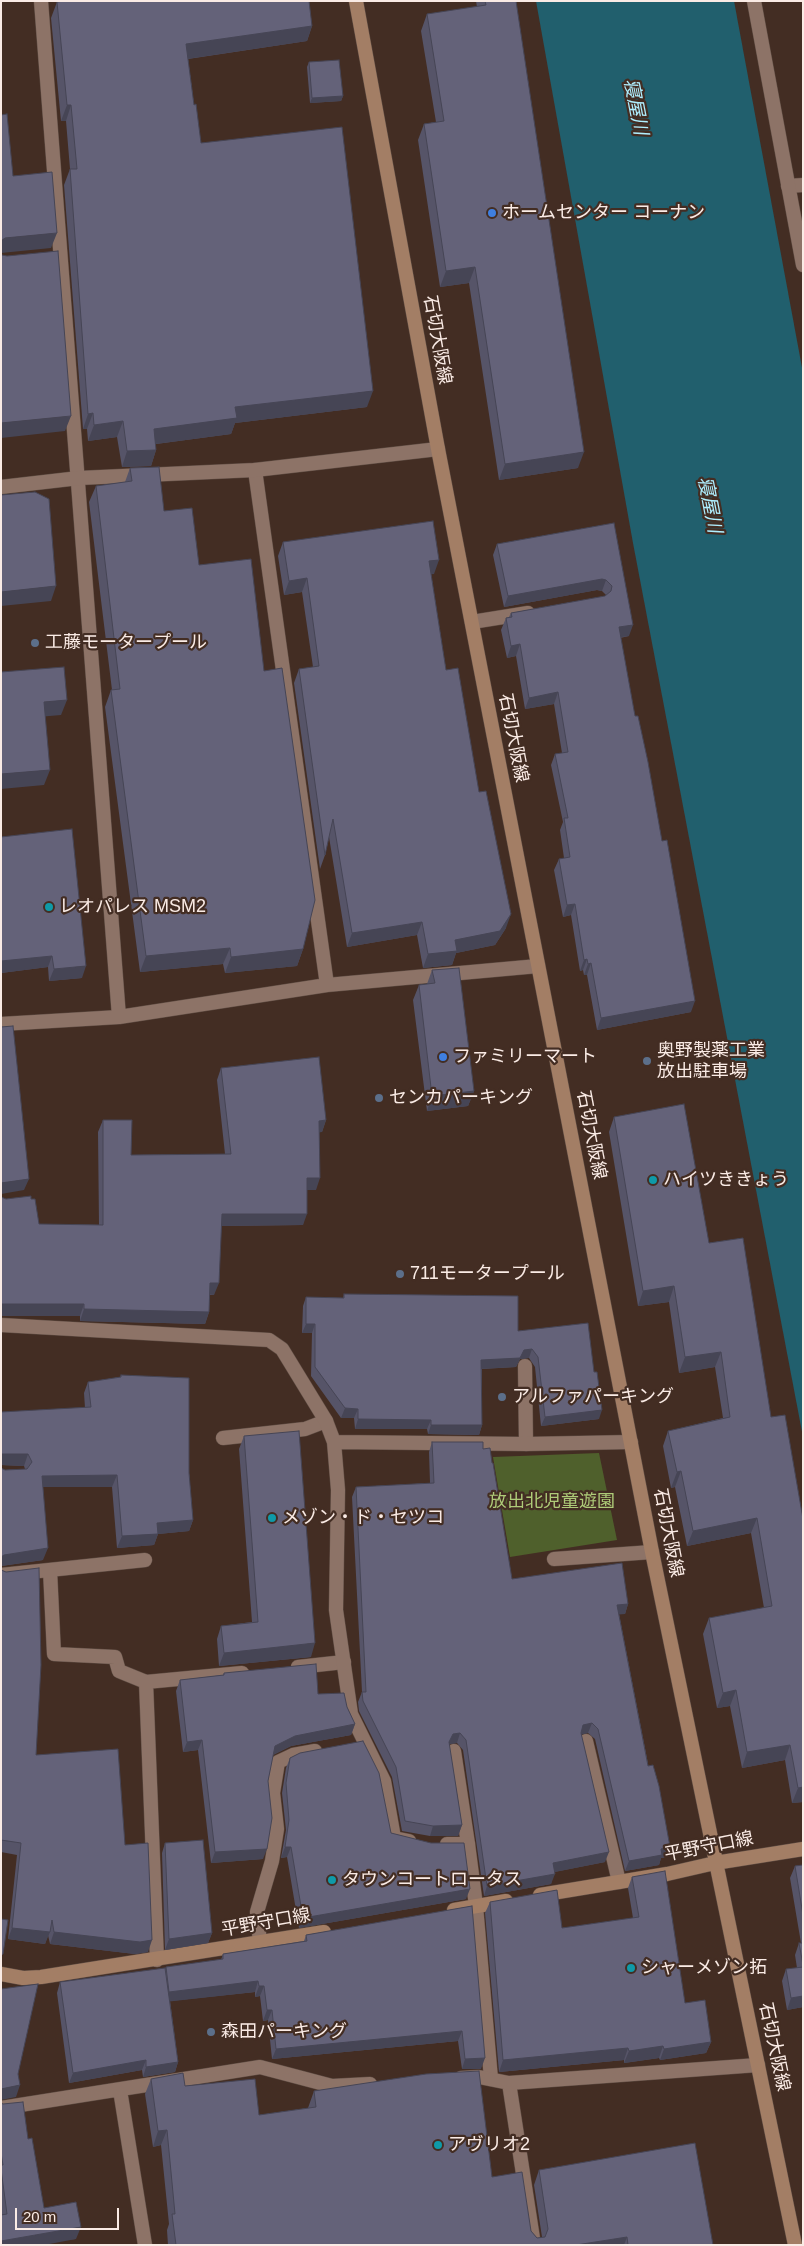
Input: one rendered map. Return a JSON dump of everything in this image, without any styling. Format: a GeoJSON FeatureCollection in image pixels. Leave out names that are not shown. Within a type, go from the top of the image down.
{"type":"FeatureCollection","features":[{"type":"Feature","properties":{"kind":"main road","name":"石切大阪線"},"geometry":{"type":"LineString","coordinates":[[356,1],[438,449],[652,1552],[795,2245]]}},
{"type":"Feature","properties":{"kind":"main road","name":"平野守口線"},"geometry":{"type":"LineString","coordinates":[[436,1913],[666,1874],[716,1862],[803,1849]]}},
{"type":"Feature","properties":{"kind":"main road","name":"平野守口線"},"geometry":{"type":"LineString","coordinates":[[1,1974],[23,1978],[41,1978],[338,1930]]}},
{"type":"Feature","properties":{"kind":"street"},"geometry":{"type":"LineString","coordinates":[[41,1],[119,1017]]}},
{"type":"Feature","properties":{"kind":"street"},"geometry":{"type":"LineString","coordinates":[[754,1],[803,265]]}},
{"type":"Feature","properties":{"kind":"street"},"geometry":{"type":"LineString","coordinates":[[788,186],[803,185]]}},
{"type":"Feature","properties":{"kind":"street"},"geometry":{"type":"LineString","coordinates":[[44,258],[61,256]]}},
{"type":"Feature","properties":{"kind":"street"},"geometry":{"type":"LineString","coordinates":[[1,487],[79,478],[255,470],[438,449]]}},
{"type":"Feature","properties":{"kind":"street"},"geometry":{"type":"LineString","coordinates":[[255,470],[327,985]]}},
{"type":"Feature","properties":{"kind":"street"},"geometry":{"type":"LineString","coordinates":[[472,622],[542,610]]}},
{"type":"Feature","properties":{"kind":"street"},"geometry":{"type":"LineString","coordinates":[[1,1024],[119,1017],[327,985],[538,966]]}},
{"type":"Feature","properties":{"kind":"street"},"geometry":{"type":"LineString","coordinates":[[1,1325],[269,1340],[282,1349],[326,1421],[334,1442],[338,1490],[336,1610],[351,1714],[384,1781],[394,1838],[425,1844],[468,1844]]}},
{"type":"Feature","properties":{"kind":"street"},"geometry":{"type":"LineString","coordinates":[[525,1366],[526,1444]]}},
{"type":"Feature","properties":{"kind":"street"},"geometry":{"type":"LineString","coordinates":[[223,1438],[304,1429],[326,1421]]}},
{"type":"Feature","properties":{"kind":"street"},"geometry":{"type":"LineString","coordinates":[[334,1442],[526,1444],[631,1442]]}},
{"type":"Feature","properties":{"kind":"street"},"geometry":{"type":"LineString","coordinates":[[554,1559],[652,1552]]}},
{"type":"Feature","properties":{"kind":"street"},"geometry":{"type":"LineString","coordinates":[[1,1575],[145,1560]]}},
{"type":"Feature","properties":{"kind":"street"},"geometry":{"type":"LineString","coordinates":[[50,1570],[54,1654],[115,1658],[119,1671],[146,1682],[254,1671]]}},
{"type":"Feature","properties":{"kind":"street"},"geometry":{"type":"LineString","coordinates":[[284,1668],[344,1662]]}},
{"type":"Feature","properties":{"kind":"street"},"geometry":{"type":"LineString","coordinates":[[146,1682],[157,1960]]}},
{"type":"Feature","properties":{"kind":"street"},"geometry":{"type":"LineString","coordinates":[[347,1745],[365,1741]]}},
{"type":"Feature","properties":{"kind":"street"},"geometry":{"type":"LineString","coordinates":[[586,1741],[619,1882]]}},
{"type":"Feature","properties":{"kind":"street"},"geometry":{"type":"LineString","coordinates":[[260,1943],[257,1912],[272,1861],[276,1829],[273,1793],[278,1762],[293,1755],[329,1748]]}},
{"type":"Feature","properties":{"kind":"street"},"geometry":{"type":"LineString","coordinates":[[454,1751],[476,1906],[491,2079]]}},
{"type":"Feature","properties":{"kind":"street"},"geometry":{"type":"LineString","coordinates":[[449,2079],[479,2077],[509,2083],[758,2065]]}},
{"type":"Feature","properties":{"kind":"street"},"geometry":{"type":"LineString","coordinates":[[1,2108],[260,2067],[332,2086],[381,2083]]}},
{"type":"Feature","properties":{"kind":"street"},"geometry":{"type":"LineString","coordinates":[[509,2083],[534,2245]]}},
{"type":"Feature","properties":{"kind":"street"},"geometry":{"type":"LineString","coordinates":[[120,2090],[145,2245]]}},
{"type":"Feature","properties":{"kind":"green space","name":"放出北児童遊園"},"geometry":{"type":"Polygon","coordinates":[[[599,1453],[617,1540],[510,1557],[493,1457],[599,1453]]]}},
{"type":"Feature","properties":{"kind":"water","name":"寝屋川"},"geometry":{"type":"Polygon","coordinates":[[[536,1],[734,1],[803,373],[803,1437],[633,543],[536,1]]]}},
{"type":"Feature","properties":{"kind":"building"},"geometry":{"type":"Polygon","coordinates":[[[309,1],[312,26],[186,44],[194,105],[196,104],[201,143],[342,127],[373,391],[235,407],[237,418],[154,429],[156,450],[127,451],[123,421],[94,425],[93,413],[88,414],[70,169],[77,169],[71,105],[67,105],[57,2],[309,1]]]}},
{"type":"Feature","properties":{"kind":"building"},"geometry":{"type":"Polygon","coordinates":[[[485,1],[516,1],[584,452],[505,464],[475,267],[446,271],[424,124],[444,121],[427,14],[486,5],[485,1]]]}},
{"type":"Feature","properties":{"kind":"building"},"geometry":{"type":"Polygon","coordinates":[[[339,60],[343,96],[312,98],[309,62],[339,60]]]}},
{"type":"Feature","properties":{"kind":"building"},"geometry":{"type":"Polygon","coordinates":[[[7,114],[13,176],[52,172],[57,233],[5,238],[1,241],[1,115],[7,114]]]}},
{"type":"Feature","properties":{"kind":"building"},"geometry":{"type":"Polygon","coordinates":[[[58,251],[71,416],[1,423],[1,253],[7,256],[58,251]]]}},
{"type":"Feature","properties":{"kind":"building"},"geometry":{"type":"Polygon","coordinates":[[[159,467],[164,511],[192,508],[199,565],[251,559],[264,671],[282,668],[315,900],[303,949],[231,957],[230,948],[146,956],[111,690],[120,689],[96,486],[132,481],[130,468],[159,467]]]}},
{"type":"Feature","properties":{"kind":"building"},"geometry":{"type":"Polygon","coordinates":[[[35,492],[49,499],[56,586],[1,592],[1,495],[35,492]]]}},
{"type":"Feature","properties":{"kind":"building"},"geometry":{"type":"Polygon","coordinates":[[[433,521],[439,560],[429,561],[446,670],[458,668],[479,792],[486,791],[511,914],[500,931],[455,940],[457,951],[428,954],[422,922],[352,933],[333,819],[325,855],[299,669],[319,666],[307,578],[289,581],[283,542],[433,521]]]}},
{"type":"Feature","properties":{"kind":"building"},"geometry":{"type":"Polygon","coordinates":[[[614,523],[633,625],[619,627],[635,716],[638,716],[648,762],[662,841],[667,840],[695,1001],[601,1018],[591,963],[588,964],[587,959],[584,960],[575,904],[567,905],[559,859],[570,857],[564,818],[568,818],[555,754],[568,752],[558,692],[529,698],[520,644],[511,646],[506,618],[512,617],[511,613],[605,596],[611,591],[612,586],[602,579],[508,596],[497,544],[614,523]]]}},
{"type":"Feature","properties":{"kind":"building"},"geometry":{"type":"Polygon","coordinates":[[[64,667],[67,700],[44,702],[50,770],[1,774],[1,672],[64,667]]]}},
{"type":"Feature","properties":{"kind":"building","name":"レオパレス MSM2"},"geometry":{"type":"Polygon","coordinates":[[[72,829],[86,966],[54,969],[52,956],[1,961],[1,837],[72,829]]]}},
{"type":"Feature","properties":{"kind":"building"},"geometry":{"type":"Polygon","coordinates":[[[459,968],[474,1091],[432,1096],[419,985],[435,983],[432,970],[459,968]]]}},
{"type":"Feature","properties":{"kind":"building"},"geometry":{"type":"Polygon","coordinates":[[[13,1026],[29,1179],[1,1183],[1,1027],[13,1026]]]}},
{"type":"Feature","properties":{"kind":"building"},"geometry":{"type":"Polygon","coordinates":[[[319,1057],[326,1120],[319,1121],[320,1178],[307,1178],[307,1214],[222,1214],[219,1283],[210,1283],[209,1312],[84,1309],[84,1304],[1,1304],[1,1197],[6,1199],[31,1196],[31,1199],[35,1199],[39,1224],[103,1225],[103,1120],[132,1120],[131,1155],[231,1154],[221,1068],[319,1057]]]}},
{"type":"Feature","properties":{"kind":"building"},"geometry":{"type":"Polygon","coordinates":[[[684,1104],[709,1243],[743,1238],[771,1417],[785,1415],[803,1519],[803,1787],[798,1788],[790,1745],[747,1752],[736,1690],[723,1693],[709,1618],[772,1606],[757,1518],[693,1531],[681,1471],[677,1472],[668,1431],[730,1417],[721,1352],[685,1357],[674,1286],[643,1291],[614,1117],[684,1104]]]}},
{"type":"Feature","properties":{"kind":"building"},"geometry":{"type":"Polygon","coordinates":[[[344,1294],[518,1296],[518,1331],[588,1323],[594,1372],[597,1372],[602,1410],[545,1417],[538,1357],[532,1349],[524,1350],[520,1358],[481,1360],[482,1425],[431,1425],[431,1420],[358,1419],[358,1409],[345,1408],[315,1367],[315,1324],[306,1324],[306,1297],[344,1298],[344,1294]]]}},
{"type":"Feature","properties":{"kind":"building"},"geometry":{"type":"Polygon","coordinates":[[[121,1375],[189,1378],[189,1473],[193,1520],[157,1523],[158,1534],[122,1536],[117,1475],[42,1476],[48,1548],[1,1557],[1,1468],[5,1470],[27,1469],[32,1462],[28,1454],[1,1454],[1,1412],[91,1407],[88,1382],[121,1377],[121,1375]]]}},
{"type":"Feature","properties":{"kind":"building"},"geometry":{"type":"Polygon","coordinates":[[[299,1431],[315,1643],[224,1653],[221,1626],[258,1622],[244,1436],[299,1431]]]}},
{"type":"Feature","properties":{"kind":"building"},"geometry":{"type":"Polygon","coordinates":[[[432,1442],[483,1442],[483,1449],[490,1448],[512,1579],[622,1563],[628,1604],[617,1605],[648,1766],[653,1765],[659,1786],[670,1847],[661,1849],[662,1855],[629,1861],[598,1729],[592,1723],[583,1725],[581,1733],[609,1852],[553,1863],[555,1874],[487,1886],[466,1740],[460,1733],[453,1734],[449,1742],[462,1825],[433,1826],[405,1821],[396,1767],[363,1701],[362,1692],[366,1692],[356,1487],[434,1483],[432,1442]]]}},
{"type":"Feature","properties":{"kind":"building"},"geometry":{"type":"Polygon","coordinates":[[[39,1568],[41,1665],[36,1755],[118,1749],[125,1845],[148,1843],[152,1940],[140,1942],[54,1932],[52,1920],[50,1932],[12,1928],[21,1843],[1,1840],[1,1570],[6,1572],[39,1568]]]}},
{"type":"Feature","properties":{"kind":"building"},"geometry":{"type":"Polygon","coordinates":[[[316,1664],[318,1694],[344,1693],[347,1707],[355,1724],[295,1736],[275,1746],[268,1781],[272,1818],[267,1849],[215,1852],[202,1740],[187,1742],[180,1680],[224,1675],[224,1673],[316,1664]]]}},
{"type":"Feature","properties":{"kind":"building"},"geometry":{"type":"Polygon","coordinates":[[[363,1741],[379,1773],[391,1833],[431,1843],[464,1843],[470,1889],[303,1918],[291,1847],[285,1847],[289,1820],[286,1783],[290,1758],[300,1753],[363,1741]]]}},
{"type":"Feature","properties":{"kind":"building"},"geometry":{"type":"Polygon","coordinates":[[[203,1840],[212,1933],[169,1939],[165,1843],[203,1840]]]}},
{"type":"Feature","properties":{"kind":"building"},"geometry":{"type":"Polygon","coordinates":[[[803,1865],[803,1915],[795,1866],[803,1865]]]}},
{"type":"Feature","properties":{"kind":"building"},"geometry":{"type":"Polygon","coordinates":[[[665,1871],[685,2003],[705,2000],[711,2042],[664,2049],[663,2046],[629,2051],[628,2048],[503,2060],[490,1902],[557,1890],[562,1928],[639,1917],[632,1877],[665,1871]]]}},
{"type":"Feature","properties":{"kind":"building"},"geometry":{"type":"Polygon","coordinates":[[[472,1906],[485,2058],[465,2059],[462,2031],[276,2049],[272,2010],[267,2010],[264,1986],[259,1986],[258,1981],[169,1992],[166,1967],[223,1959],[223,1954],[307,1941],[306,1935],[472,1906]]]}},
{"type":"Feature","properties":{"kind":"building"},"geometry":{"type":"Polygon","coordinates":[[[1,1919],[8,1920],[3,1954],[1,1956],[1,1919]]]}},
{"type":"Feature","properties":{"kind":"building"},"geometry":{"type":"Polygon","coordinates":[[[799,1943],[803,1943],[803,1965],[799,1943]]]}},
{"type":"Feature","properties":{"kind":"building"},"geometry":{"type":"Polygon","coordinates":[[[803,1967],[803,1996],[791,1998],[786,1969],[803,1967]]]}},
{"type":"Feature","properties":{"kind":"building"},"geometry":{"type":"Polygon","coordinates":[[[165,1968],[178,2062],[146,2067],[146,2060],[73,2073],[60,1982],[165,1968]]]}},
{"type":"Feature","properties":{"kind":"building"},"geometry":{"type":"Polygon","coordinates":[[[38,1984],[18,2074],[20,2085],[1,2089],[1,1989],[38,1984]]]}},
{"type":"Feature","properties":{"kind":"building"},"geometry":{"type":"Polygon","coordinates":[[[479,2071],[492,2177],[522,2172],[531,2231],[537,2238],[545,2237],[548,2229],[539,2170],[695,2143],[713,2245],[628,2245],[627,2237],[576,2245],[176,2245],[172,2214],[175,2214],[167,2130],[158,2131],[151,2079],[183,2073],[185,2086],[255,2079],[259,2115],[316,2107],[314,2091],[426,2074],[479,2071]]]}},
{"type":"Feature","properties":{"kind":"building"},"geometry":{"type":"Polygon","coordinates":[[[23,2102],[28,2139],[32,2138],[44,2208],[76,2202],[81,2227],[1,2241],[1,2215],[7,2214],[1,2169],[1,2165],[3,2165],[1,2153],[1,2103],[23,2102]]]}},
{"type":"Feature","properties":{"kind":"place","name":"ホームセンター コーナン"},"geometry":{"type":"Point","coordinates":[492,213]}},
{"type":"Feature","properties":{"kind":"place","name":"工藤モータープール"},"geometry":{"type":"Point","coordinates":[35,643]}},
{"type":"Feature","properties":{"kind":"place","name":"レオパレス MSM2"},"geometry":{"type":"Point","coordinates":[49,907]}},
{"type":"Feature","properties":{"kind":"place","name":"ファミリーマート"},"geometry":{"type":"Point","coordinates":[443,1057]}},
{"type":"Feature","properties":{"kind":"place","name":"奥野製薬工業 放出駐車場"},"geometry":{"type":"Point","coordinates":[647,1061]}},
{"type":"Feature","properties":{"kind":"place","name":"センカパーキング"},"geometry":{"type":"Point","coordinates":[379,1098]}},
{"type":"Feature","properties":{"kind":"place","name":"ハイツききょう"},"geometry":{"type":"Point","coordinates":[653,1180]}},
{"type":"Feature","properties":{"kind":"place","name":"711モータープール"},"geometry":{"type":"Point","coordinates":[400,1274]}},
{"type":"Feature","properties":{"kind":"place","name":"アルファパーキング"},"geometry":{"type":"Point","coordinates":[502,1397]}},
{"type":"Feature","properties":{"kind":"place","name":"メゾン・ド・セツコ"},"geometry":{"type":"Point","coordinates":[272,1518]}},
{"type":"Feature","properties":{"kind":"place","name":"タウンコートロータス"},"geometry":{"type":"Point","coordinates":[332,1880]}},
{"type":"Feature","properties":{"kind":"place","name":"シャーメゾン拓"},"geometry":{"type":"Point","coordinates":[631,1968]}},
{"type":"Feature","properties":{"kind":"place","name":"森田パーキング"},"geometry":{"type":"Point","coordinates":[211,2032]}},
{"type":"Feature","properties":{"kind":"place","name":"アヴリオ2"},"geometry":{"type":"Point","coordinates":[438,2145]}}]}
